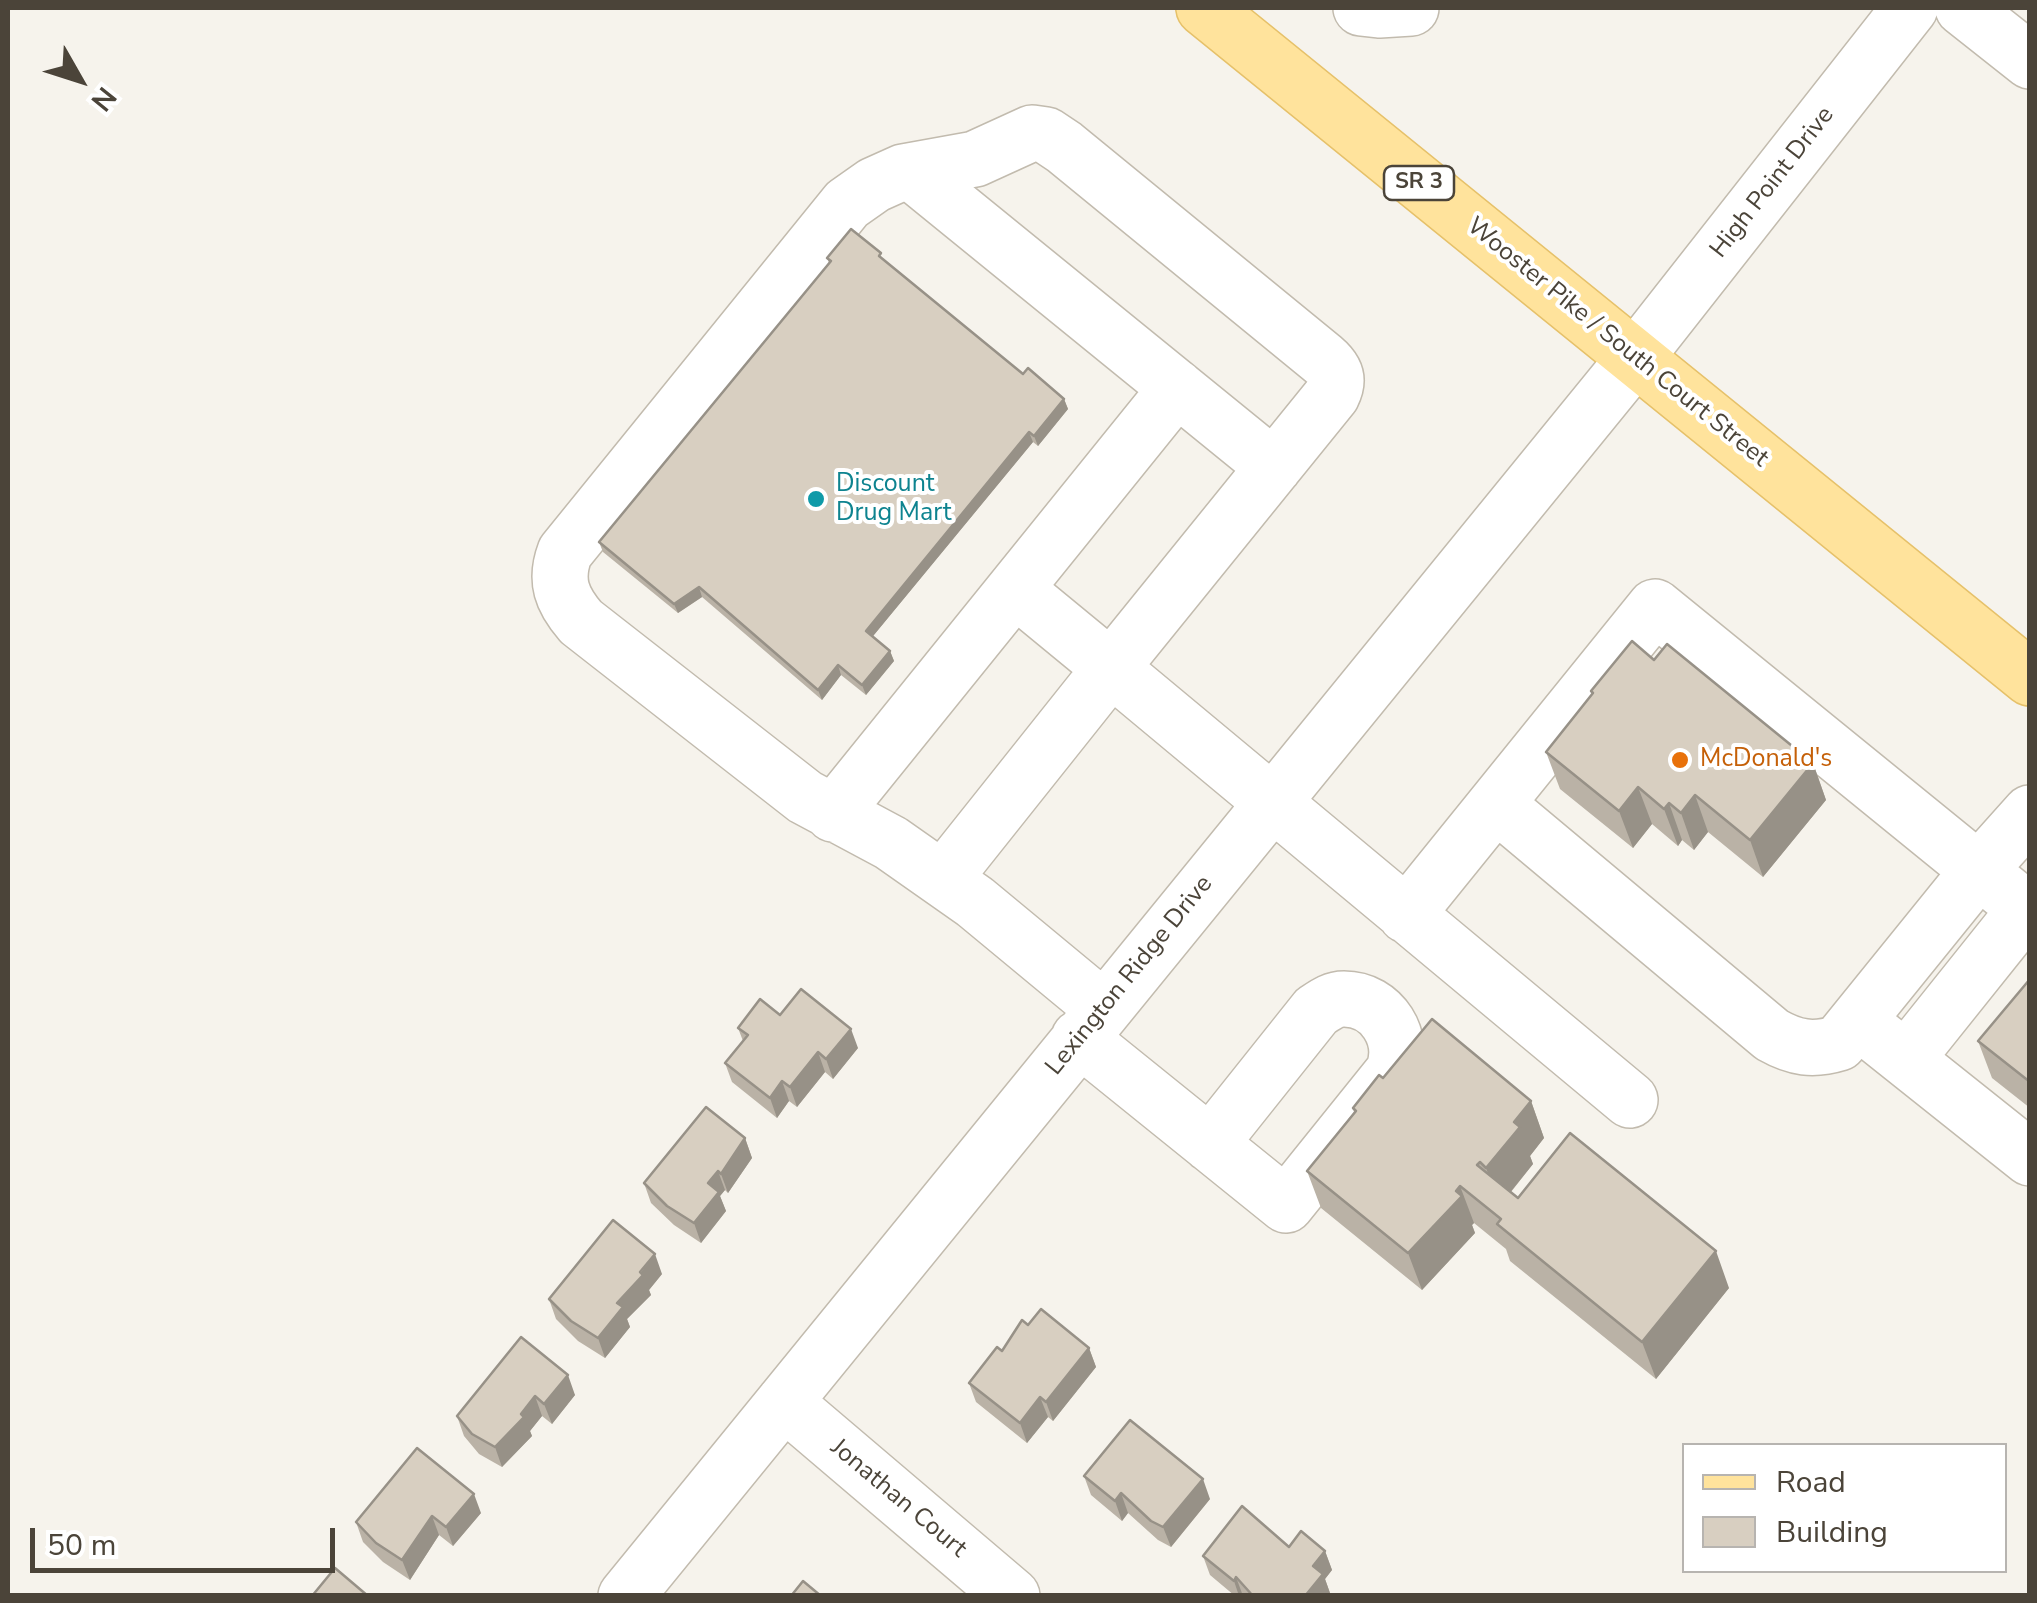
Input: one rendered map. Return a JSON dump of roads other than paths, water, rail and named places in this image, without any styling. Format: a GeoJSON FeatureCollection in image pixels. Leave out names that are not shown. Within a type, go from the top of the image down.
{"type":"FeatureCollection","features":[{"type":"Feature","properties":{"kind":"main road","name":"Wooster Pike / South Court Street"},"geometry":{"type":"LineString","coordinates":[[1204,8],[2030,678]]}},
{"type":"Feature","properties":{"kind":"street"},"geometry":{"type":"LineString","coordinates":[[1361,8],[1411,8]]}},
{"type":"Feature","properties":{"kind":"street"},"geometry":{"type":"LineString","coordinates":[[1963,8],[2030,61]]}},
{"type":"Feature","properties":{"kind":"street","name":"High Point Drive"},"geometry":{"type":"LineString","coordinates":[[1635,358],[1899,12]]}},
{"type":"Feature","properties":{"kind":"street"},"geometry":{"type":"LineString","coordinates":[[943,879],[1337,386],[1333,367],[1064,146],[1046,135],[1032,133],[975,159],[910,171],[874,185],[847,204],[565,552],[558,571],[564,598],[581,622],[805,798],[891,843],[943,879],[1210,1144]]}},
{"type":"Feature","properties":{"kind":"street"},"geometry":{"type":"LineString","coordinates":[[910,171],[1274,467]]}},
{"type":"Feature","properties":{"kind":"street","name":"Lexington Ridge Drive"},"geometry":{"type":"LineString","coordinates":[[626,1596],[1635,358]]}},
{"type":"Feature","properties":{"kind":"street"},"geometry":{"type":"LineString","coordinates":[[833,814],[1177,388]]}},
{"type":"Feature","properties":{"kind":"street"},"geometry":{"type":"LineString","coordinates":[[1015,590],[1630,1100]]}},
{"type":"Feature","properties":{"kind":"street"},"geometry":{"type":"LineString","coordinates":[[1406,916],[1654,607],[2028,911],[1906,1059]]}},
{"type":"Feature","properties":{"kind":"street"},"geometry":{"type":"LineString","coordinates":[[1496,804],[1772,1035],[1809,1049],[1839,1042],[2030,813]]}},
{"type":"Feature","properties":{"kind":"street"},"geometry":{"type":"LineString","coordinates":[[1858,1021],[2030,1158]]}},
{"type":"Feature","properties":{"kind":"street","name":"Jonathan Court"},"geometry":{"type":"LineString","coordinates":[[784,1402],[1012,1596]]}},
{"type":"Feature","properties":{"kind":"place","name":"Discount Drug Mart"},"geometry":{"type":"Point","coordinates":[816,499]}},
{"type":"Feature","properties":{"kind":"place","name":"McDonald's"},"geometry":{"type":"Point","coordinates":[1680,760]}}]}
